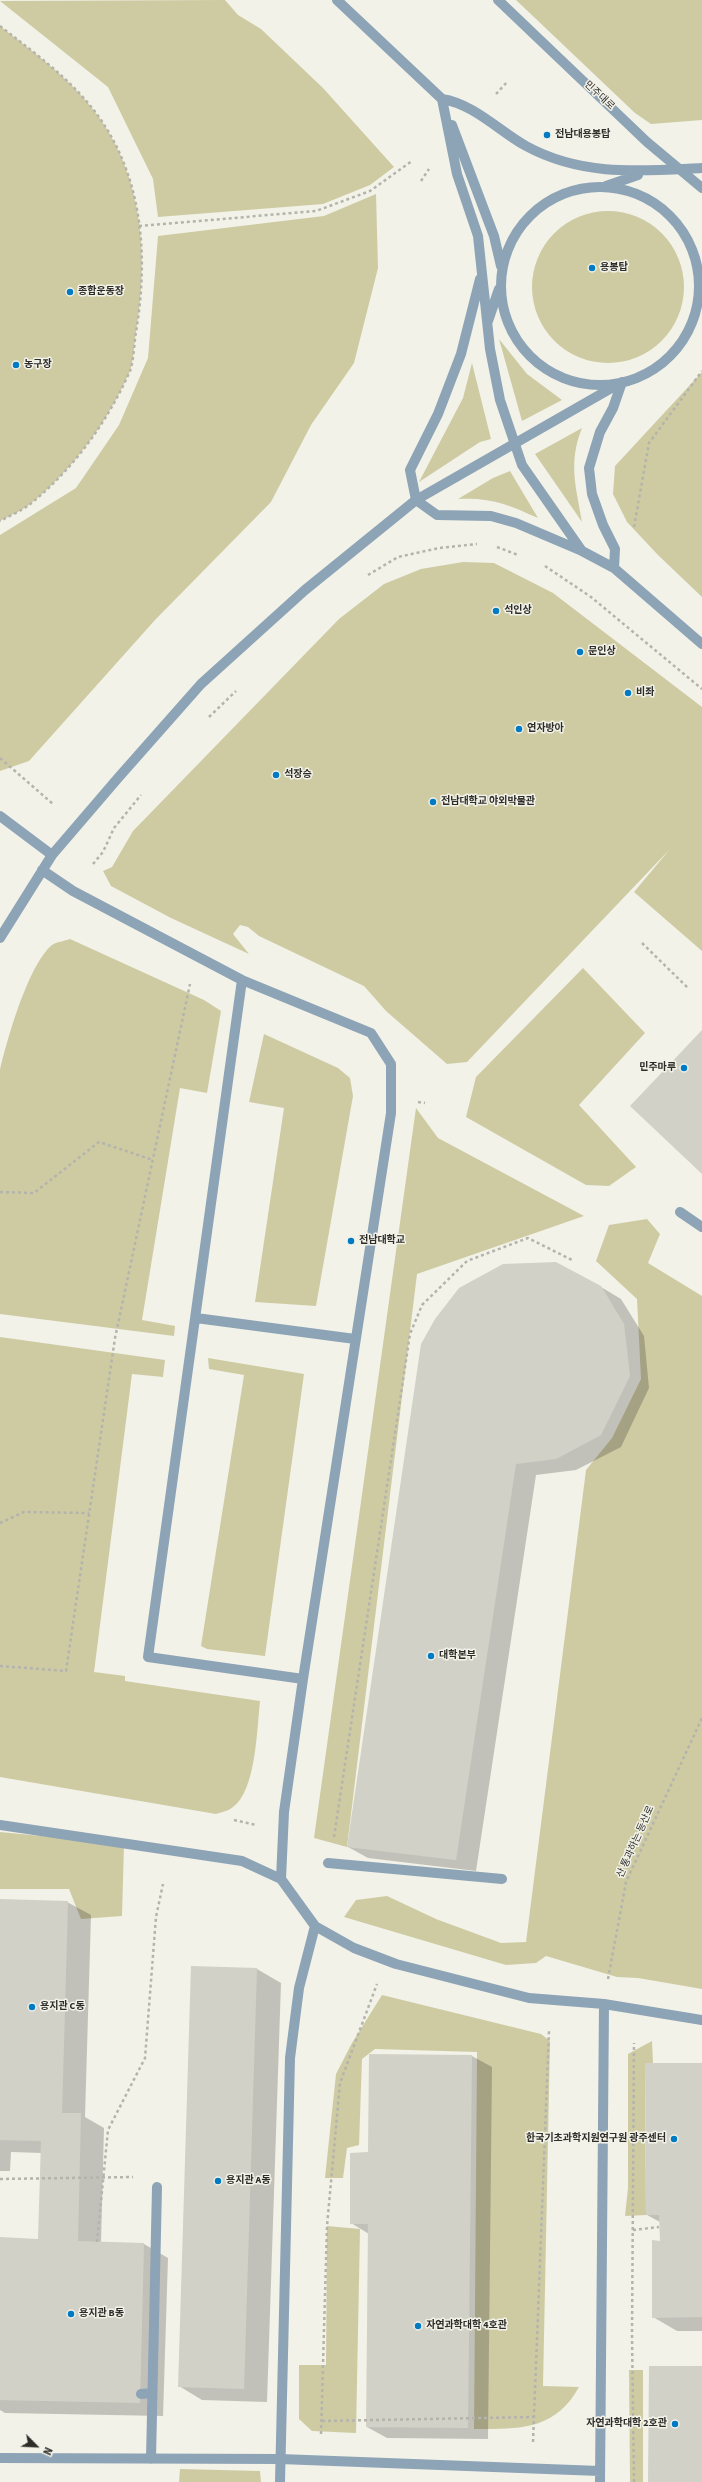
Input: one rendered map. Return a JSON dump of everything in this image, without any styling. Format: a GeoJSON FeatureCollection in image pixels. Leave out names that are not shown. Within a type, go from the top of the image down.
{"type":"FeatureCollection","features":[{"type":"Feature","properties":{"kind":"street"},"geometry":{"type":"LineString","coordinates":[[337,0],[442,99],[494,236],[502,277],[487,325]]}},
{"type":"Feature","properties":{"kind":"street","name":"민주대로"},"geometry":{"type":"LineString","coordinates":[[498,0],[647,142],[702,188]]}},
{"type":"Feature","properties":{"kind":"street"},"geometry":{"type":"LineString","coordinates":[[442,99],[458,102],[527,146],[573,165],[627,172],[702,168]]}},
{"type":"Feature","properties":{"kind":"street"},"geometry":{"type":"LineString","coordinates":[[442,99],[457,174],[478,236],[487,325],[500,400],[522,465],[582,551]]}},
{"type":"Feature","properties":{"kind":"street"},"geometry":{"type":"LineString","coordinates":[[605,186],[638,194],[668,212],[689,239],[699,272],[698,306],[686,338],[665,363],[637,380],[606,386],[574,383],[545,371],[522,349],[506,321],[500,290],[504,258],[518,229],[541,206],[571,191],[605,186],[649,171]]}},
{"type":"Feature","properties":{"kind":"street"},"geometry":{"type":"LineString","coordinates":[[482,272],[461,354],[438,414],[410,470],[416,500],[437,515],[491,516],[516,523],[582,551],[614,568],[702,644]]}},
{"type":"Feature","properties":{"kind":"street"},"geometry":{"type":"LineString","coordinates":[[688,331],[702,315]]}},
{"type":"Feature","properties":{"kind":"street"},"geometry":{"type":"LineString","coordinates":[[0,938],[52,855],[201,684],[305,590],[416,500],[622,382]]}},
{"type":"Feature","properties":{"kind":"street"},"geometry":{"type":"LineString","coordinates":[[614,568],[615,549],[602,525],[592,494],[589,468],[600,432],[613,408],[622,382]]}},
{"type":"Feature","properties":{"kind":"street"},"geometry":{"type":"LineString","coordinates":[[0,816],[52,855]]}},
{"type":"Feature","properties":{"kind":"street"},"geometry":{"type":"LineString","coordinates":[[42,870],[73,891],[242,980],[370,1033],[391,1064],[391,1113],[303,1679],[284,1812],[281,1879]]}},
{"type":"Feature","properties":{"kind":"street"},"geometry":{"type":"LineString","coordinates":[[242,980],[148,1657],[303,1679]]}},
{"type":"Feature","properties":{"kind":"street"},"geometry":{"type":"LineString","coordinates":[[680,1212],[702,1227]]}},
{"type":"Feature","properties":{"kind":"street"},"geometry":{"type":"LineString","coordinates":[[196,1318],[355,1339]]}},
{"type":"Feature","properties":{"kind":"street"},"geometry":{"type":"LineString","coordinates":[[0,1825],[242,1861],[281,1879],[315,1926],[354,1948],[396,1964],[478,1987],[529,1998],[604,2004],[702,2020]]}},
{"type":"Feature","properties":{"kind":"street"},"geometry":{"type":"LineString","coordinates":[[328,1863],[502,1879]]}},
{"type":"Feature","properties":{"kind":"street"},"geometry":{"type":"LineString","coordinates":[[280,2482],[290,2058],[298,1988],[315,1926]]}},
{"type":"Feature","properties":{"kind":"street"},"geometry":{"type":"LineString","coordinates":[[600,2482],[604,2004]]}},
{"type":"Feature","properties":{"kind":"street"},"geometry":{"type":"LineString","coordinates":[[151,2459],[157,2187]]}},
{"type":"Feature","properties":{"kind":"street"},"geometry":{"type":"LineString","coordinates":[[141,2394],[152,2393]]}},
{"type":"Feature","properties":{"kind":"street"},"geometry":{"type":"LineString","coordinates":[[0,2458],[280,2459],[600,2471]]}},
{"type":"Feature","properties":{"kind":"path"},"geometry":{"type":"LineString","coordinates":[[0,26],[71,82],[101,121],[124,163],[139,226],[144,263],[130,369],[104,420],[74,461],[28,505],[0,521]]}},
{"type":"Feature","properties":{"kind":"path"},"geometry":{"type":"LineString","coordinates":[[139,226],[316,211],[370,191],[412,161]]}},
{"type":"Feature","properties":{"kind":"path"},"geometry":{"type":"LineString","coordinates":[[634,531],[649,443],[702,371]]}},
{"type":"Feature","properties":{"kind":"path"},"geometry":{"type":"LineString","coordinates":[[366,577],[398,557],[440,548],[485,543]]}},
{"type":"Feature","properties":{"kind":"path"},"geometry":{"type":"LineString","coordinates":[[492,546],[520,556]]}},
{"type":"Feature","properties":{"kind":"path"},"geometry":{"type":"LineString","coordinates":[[540,563],[591,597],[702,689]]}},
{"type":"Feature","properties":{"kind":"path"},"geometry":{"type":"LineString","coordinates":[[205,722],[239,688]]}},
{"type":"Feature","properties":{"kind":"path"},"geometry":{"type":"LineString","coordinates":[[0,758],[53,804]]}},
{"type":"Feature","properties":{"kind":"path"},"geometry":{"type":"LineString","coordinates":[[93,864],[103,852],[114,828],[144,792]]}},
{"type":"Feature","properties":{"kind":"path"},"geometry":{"type":"LineString","coordinates":[[642,943],[688,988]]}},
{"type":"Feature","properties":{"kind":"path"},"geometry":{"type":"LineString","coordinates":[[0,1666],[66,1671],[114,1338],[190,984]]}},
{"type":"Feature","properties":{"kind":"path"},"geometry":{"type":"LineString","coordinates":[[0,1192],[34,1193],[99,1142],[153,1160]]}},
{"type":"Feature","properties":{"kind":"path"},"geometry":{"type":"LineString","coordinates":[[333,1842],[410,1334],[422,1305],[467,1260],[528,1238],[572,1260]]}},
{"type":"Feature","properties":{"kind":"path"},"geometry":{"type":"LineString","coordinates":[[0,1523],[24,1512],[89,1513]]}},
{"type":"Feature","properties":{"kind":"path","name":"산 통과하는 등산로"},"geometry":{"type":"LineString","coordinates":[[604,2004],[626,1882],[702,1718]]}},
{"type":"Feature","properties":{"kind":"path"},"geometry":{"type":"LineString","coordinates":[[98,2242],[108,2130],[146,2058],[156,1917],[163,1884]]}},
{"type":"Feature","properties":{"kind":"path"},"geometry":{"type":"LineString","coordinates":[[321,2461],[327,2226],[340,2083],[377,1984]]}},
{"type":"Feature","properties":{"kind":"path"},"geometry":{"type":"LineString","coordinates":[[532,2468],[549,2031]]}},
{"type":"Feature","properties":{"kind":"path"},"geometry":{"type":"LineString","coordinates":[[634,2044],[634,2482]]}},
{"type":"Feature","properties":{"kind":"path"},"geometry":{"type":"LineString","coordinates":[[0,2179],[104,2177]]}},
{"type":"Feature","properties":{"kind":"path"},"geometry":{"type":"LineString","coordinates":[[633,2230],[659,2227]]}},
{"type":"Feature","properties":{"kind":"path"},"geometry":{"type":"LineString","coordinates":[[322,2421],[534,2417]]}},
{"type":"Feature","properties":{"kind":"shaded area"},"geometry":{"type":"Polygon","coordinates":[[[225,0],[238,15],[261,29],[323,88],[394,167],[370,185],[323,204],[158,217],[153,179],[108,87],[0,1],[225,0]]]}},
{"type":"Feature","properties":{"kind":"shaded area"},"geometry":{"type":"Polygon","coordinates":[[[516,0],[702,0],[702,120],[651,124],[635,113],[516,0]]]}},
{"type":"Feature","properties":{"kind":"shaded area","name":"종합운동장"},"geometry":{"type":"Polygon","coordinates":[[[0,26],[54,69],[79,93],[101,120],[115,144],[126,170],[134,196],[142,250],[142,277],[140,305],[130,371],[111,408],[88,444],[60,476],[29,505],[0,521],[0,26]]]}},
{"type":"Feature","properties":{"kind":"shaded area"},"geometry":{"type":"Polygon","coordinates":[[[376,194],[378,268],[354,363],[311,425],[271,502],[155,620],[29,761],[0,771],[0,535],[76,488],[119,425],[148,358],[158,236],[324,216],[376,194]]]}},
{"type":"Feature","properties":{"kind":"shaded area"},"geometry":{"type":"Polygon","coordinates":[[[601,211],[615,211],[630,214],[644,220],[662,233],[675,251],[681,265],[684,287],[681,309],[675,323],[662,341],[644,354],[630,360],[615,363],[601,363],[586,360],[572,354],[560,346],[549,335],[541,323],[535,309],[532,294],[532,280],[535,265],[541,251],[549,239],[560,228],[572,220],[586,214],[601,211]]]}},
{"type":"Feature","properties":{"kind":"shaded area"},"geometry":{"type":"Polygon","coordinates":[[[499,339],[527,374],[562,400],[522,421],[499,339]]]}},
{"type":"Feature","properties":{"kind":"shaded area"},"geometry":{"type":"Polygon","coordinates":[[[472,363],[491,439],[480,442],[419,482],[463,398],[472,363]]]}},
{"type":"Feature","properties":{"kind":"shaded area"},"geometry":{"type":"Polygon","coordinates":[[[702,372],[702,597],[658,555],[627,522],[613,494],[615,466],[702,372]]]}},
{"type":"Feature","properties":{"kind":"shaded area"},"geometry":{"type":"Polygon","coordinates":[[[582,428],[575,452],[574,475],[582,522],[535,454],[582,428]]]}},
{"type":"Feature","properties":{"kind":"shaded area"},"geometry":{"type":"Polygon","coordinates":[[[510,471],[538,518],[500,503],[480,499],[458,499],[493,478],[510,471]]]}},
{"type":"Feature","properties":{"kind":"shaded area"},"geometry":{"type":"Polygon","coordinates":[[[463,562],[494,563],[553,593],[702,707],[702,951],[634,892],[670,849],[467,1062],[447,1064],[386,1011],[364,986],[259,936],[248,927],[240,925],[233,934],[249,954],[171,918],[111,886],[103,871],[112,867],[133,831],[339,619],[384,584],[421,569],[463,562]]]}},
{"type":"Feature","properties":{"kind":"shaded area"},"geometry":{"type":"Polygon","coordinates":[[[70,939],[204,1000],[221,1011],[207,1093],[180,1088],[142,1320],[175,1326],[174,1336],[0,1314],[0,1070],[13,1023],[27,985],[35,969],[43,955],[52,945],[70,939]]]}},
{"type":"Feature","properties":{"kind":"shaded area"},"geometry":{"type":"Polygon","coordinates":[[[583,968],[645,1033],[579,1105],[636,1167],[609,1186],[586,1185],[466,1117],[476,1077],[583,968]]]}},
{"type":"Feature","properties":{"kind":"shaded area"},"geometry":{"type":"Polygon","coordinates":[[[264,1034],[338,1068],[350,1078],[353,1096],[316,1306],[255,1302],[284,1108],[249,1102],[264,1034]]]}},
{"type":"Feature","properties":{"kind":"shaded area"},"geometry":{"type":"Polygon","coordinates":[[[416,1108],[438,1138],[584,1216],[417,1274],[347,1847],[314,1838],[416,1108]]]}},
{"type":"Feature","properties":{"kind":"shaded area"},"geometry":{"type":"Polygon","coordinates":[[[647,1219],[660,1234],[648,1263],[702,1296],[702,1989],[638,1978],[617,1977],[546,1956],[536,1963],[506,1965],[344,1917],[356,1900],[387,1896],[436,1919],[501,1943],[526,1942],[586,1470],[612,1438],[641,1379],[637,1299],[596,1261],[609,1225],[647,1219]]]}},
{"type":"Feature","properties":{"kind":"shaded area"},"geometry":{"type":"Polygon","coordinates":[[[0,1337],[165,1360],[163,1377],[132,1374],[94,1672],[125,1676],[125,1681],[260,1701],[251,1774],[241,1799],[229,1810],[216,1814],[0,1777],[0,1337]]]}},
{"type":"Feature","properties":{"kind":"shaded area"},"geometry":{"type":"Polygon","coordinates":[[[208,1358],[304,1374],[265,1656],[207,1649],[201,1646],[244,1375],[209,1369],[208,1358]]]}},
{"type":"Feature","properties":{"kind":"shaded area"},"geometry":{"type":"Polygon","coordinates":[[[0,1832],[124,1844],[122,1916],[81,1919],[69,1889],[0,1889],[0,1832]]]}},
{"type":"Feature","properties":{"kind":"shaded area"},"geometry":{"type":"Polygon","coordinates":[[[382,1995],[541,2034],[550,2041],[543,2386],[579,2387],[559,2412],[547,2420],[506,2429],[474,2429],[477,2052],[375,2049],[362,2059],[359,2145],[347,2148],[343,2178],[325,2178],[336,2074],[352,2043],[382,1995]]]}},
{"type":"Feature","properties":{"kind":"shaded area"},"geometry":{"type":"Polygon","coordinates":[[[652,2041],[653,2063],[645,2064],[646,2215],[625,2216],[628,2188],[628,2054],[652,2041]]]}},
{"type":"Feature","properties":{"kind":"shaded area"},"geometry":{"type":"Polygon","coordinates":[[[327,2226],[360,2229],[356,2433],[312,2431],[299,2419],[299,2365],[326,2365],[327,2226]]]}},
{"type":"Feature","properties":{"kind":"shaded area"},"geometry":{"type":"Polygon","coordinates":[[[629,2370],[643,2370],[643,2482],[630,2482],[629,2370]]]}},
{"type":"Feature","properties":{"kind":"shaded area"},"geometry":{"type":"Polygon","coordinates":[[[180,2469],[260,2471],[261,2482],[179,2482],[180,2469]]]}},
{"type":"Feature","properties":{"kind":"building","name":"민주마루"},"geometry":{"type":"Polygon","coordinates":[[[702,1030],[702,1174],[630,1106],[702,1030]]]}},
{"type":"Feature","properties":{"kind":"building","name":"대학본부"},"geometry":{"type":"Polygon","coordinates":[[[556,1262],[601,1286],[624,1324],[630,1376],[601,1435],[556,1459],[516,1464],[456,1860],[347,1847],[421,1344],[435,1319],[459,1288],[503,1264],[556,1262]]]}},
{"type":"Feature","properties":{"kind":"building","name":"용지관 B동"},"geometry":{"type":"Polygon","coordinates":[[[0,1899],[68,1901],[62,2113],[81,2113],[78,2241],[144,2243],[140,2403],[0,2400],[0,2237],[38,2239],[41,2141],[0,2140],[0,1899]]]}},
{"type":"Feature","properties":{"kind":"building","name":"용지관 A동"},"geometry":{"type":"Polygon","coordinates":[[[191,1966],[257,1968],[244,2389],[178,2387],[191,1966]]]}},
{"type":"Feature","properties":{"kind":"building","name":"자연과학대학 4호관"},"geometry":{"type":"Polygon","coordinates":[[[369,2054],[472,2055],[468,2428],[366,2427],[368,2224],[350,2224],[350,2153],[368,2152],[369,2054]]]}},
{"type":"Feature","properties":{"kind":"building","name":"한국기초과학지원연구원 광주센터"},"geometry":{"type":"Polygon","coordinates":[[[645,2063],[702,2063],[702,2317],[652,2318],[652,2240],[660,2241],[659,2215],[646,2215],[645,2063]]]}},
{"type":"Feature","properties":{"kind":"building","name":"자연과학대학 2호관"},"geometry":{"type":"Polygon","coordinates":[[[649,2366],[702,2366],[702,2482],[648,2482],[649,2366]]]}},
{"type":"Feature","properties":{"kind":"place","name":"전남대용봉탑"},"geometry":{"type":"Point","coordinates":[547,135]}},
{"type":"Feature","properties":{"kind":"place","name":"용봉탑"},"geometry":{"type":"Point","coordinates":[592,268]}},
{"type":"Feature","properties":{"kind":"place","name":"종합운동장"},"geometry":{"type":"Point","coordinates":[70,292]}},
{"type":"Feature","properties":{"kind":"place","name":"농구장"},"geometry":{"type":"Point","coordinates":[16,365]}},
{"type":"Feature","properties":{"kind":"place","name":"석인상"},"geometry":{"type":"Point","coordinates":[496,611]}},
{"type":"Feature","properties":{"kind":"place","name":"문인상"},"geometry":{"type":"Point","coordinates":[580,652]}},
{"type":"Feature","properties":{"kind":"place","name":"비좌"},"geometry":{"type":"Point","coordinates":[628,693]}},
{"type":"Feature","properties":{"kind":"place","name":"연자방아"},"geometry":{"type":"Point","coordinates":[519,729]}},
{"type":"Feature","properties":{"kind":"place","name":"석장승"},"geometry":{"type":"Point","coordinates":[276,775]}},
{"type":"Feature","properties":{"kind":"place","name":"전남대학교 야외박물관"},"geometry":{"type":"Point","coordinates":[433,802]}},
{"type":"Feature","properties":{"kind":"place","name":"민주마루"},"geometry":{"type":"Point","coordinates":[684,1068]}},
{"type":"Feature","properties":{"kind":"place","name":"전남대학교"},"geometry":{"type":"Point","coordinates":[351,1241]}},
{"type":"Feature","properties":{"kind":"place","name":"대학본부"},"geometry":{"type":"Point","coordinates":[431,1656]}},
{"type":"Feature","properties":{"kind":"place","name":"용지관 C동"},"geometry":{"type":"Point","coordinates":[32,2007]}},
{"type":"Feature","properties":{"kind":"place","name":"한국기초과학지원연구원 광주센터"},"geometry":{"type":"Point","coordinates":[674,2139]}},
{"type":"Feature","properties":{"kind":"place","name":"용지관 A동"},"geometry":{"type":"Point","coordinates":[218,2181]}},
{"type":"Feature","properties":{"kind":"place","name":"용지관 B동"},"geometry":{"type":"Point","coordinates":[71,2314]}},
{"type":"Feature","properties":{"kind":"place","name":"자연과학대학 4호관"},"geometry":{"type":"Point","coordinates":[418,2326]}},
{"type":"Feature","properties":{"kind":"place","name":"자연과학대학 2호관"},"geometry":{"type":"Point","coordinates":[675,2424]}}]}
